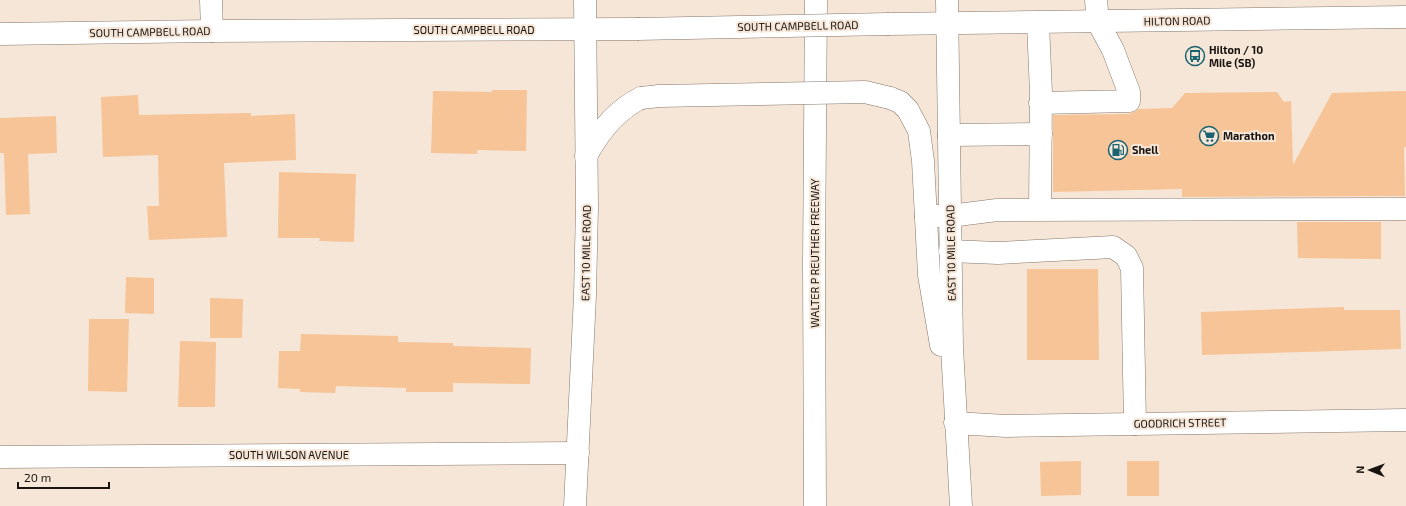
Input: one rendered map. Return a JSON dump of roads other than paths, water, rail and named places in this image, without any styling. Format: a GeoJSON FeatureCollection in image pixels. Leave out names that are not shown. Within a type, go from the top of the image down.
{"type":"FeatureCollection","features":[{"type":"Feature","properties":{"kind":"main road"},"geometry":{"type":"LineString","coordinates":[[211,0],[212,31]]}},
{"type":"Feature","properties":{"kind":"main road","name":"EAST 10 MILE ROAD"},"geometry":{"type":"LineString","coordinates":[[575,506],[585,288],[585,0]]}},
{"type":"Feature","properties":{"kind":"main road","name":"WALTER P REUTHER FREEWAY"},"geometry":{"type":"LineString","coordinates":[[815,506],[814,256],[816,0]]}},
{"type":"Feature","properties":{"kind":"main road","name":"EAST 10 MILE ROAD"},"geometry":{"type":"LineString","coordinates":[[947,0],[950,251],[955,423],[961,506]]}},
{"type":"Feature","properties":{"kind":"main road"},"geometry":{"type":"LineString","coordinates":[[1040,103],[1129,101],[1129,92],[1113,50],[1098,22],[1096,0]]}},
{"type":"Feature","properties":{"kind":"main road","name":"HILTON ROAD"},"geometry":{"type":"LineString","coordinates":[[947,24],[1098,22],[1268,10],[1406,17]]}},
{"type":"Feature","properties":{"kind":"main road"},"geometry":{"type":"LineString","coordinates":[[1038,23],[1041,134],[1040,210]]}},
{"type":"Feature","properties":{"kind":"main road","name":"SOUTH CAMPBELL ROAD"},"geometry":{"type":"LineString","coordinates":[[0,34],[212,31],[638,29],[947,24]]}},
{"type":"Feature","properties":{"kind":"main road"},"geometry":{"type":"LineString","coordinates":[[586,156],[597,136],[611,119],[631,103],[641,98],[659,96],[865,92],[900,102],[908,110],[919,131],[923,161],[929,274],[955,423]]}},
{"type":"Feature","properties":{"kind":"main road"},"geometry":{"type":"LineString","coordinates":[[949,135],[1041,134]]}},
{"type":"Feature","properties":{"kind":"main road"},"geometry":{"type":"LineString","coordinates":[[926,216],[950,216],[997,210],[1406,209]]}},
{"type":"Feature","properties":{"kind":"main road"},"geometry":{"type":"LineString","coordinates":[[950,251],[998,253],[1113,247],[1126,256],[1132,268],[1135,424]]}},
{"type":"Feature","properties":{"kind":"main road","name":"GOODRICH STREET"},"geometry":{"type":"LineString","coordinates":[[955,423],[1006,426],[1406,420]]}},
{"type":"Feature","properties":{"kind":"main road","name":"SOUTH WILSON AVENUE"},"geometry":{"type":"LineString","coordinates":[[0,457],[578,453]]}},
{"type":"Feature","properties":{"kind":"place","name":"Hilton / 10 Mile (SB)"},"geometry":{"type":"Point","coordinates":[1195,56]}},
{"type":"Feature","properties":{"kind":"place","name":"Marathon"},"geometry":{"type":"Point","coordinates":[1209,136]}},
{"type":"Feature","properties":{"kind":"place","name":"Shell"},"geometry":{"type":"Point","coordinates":[1118,150]}}]}
